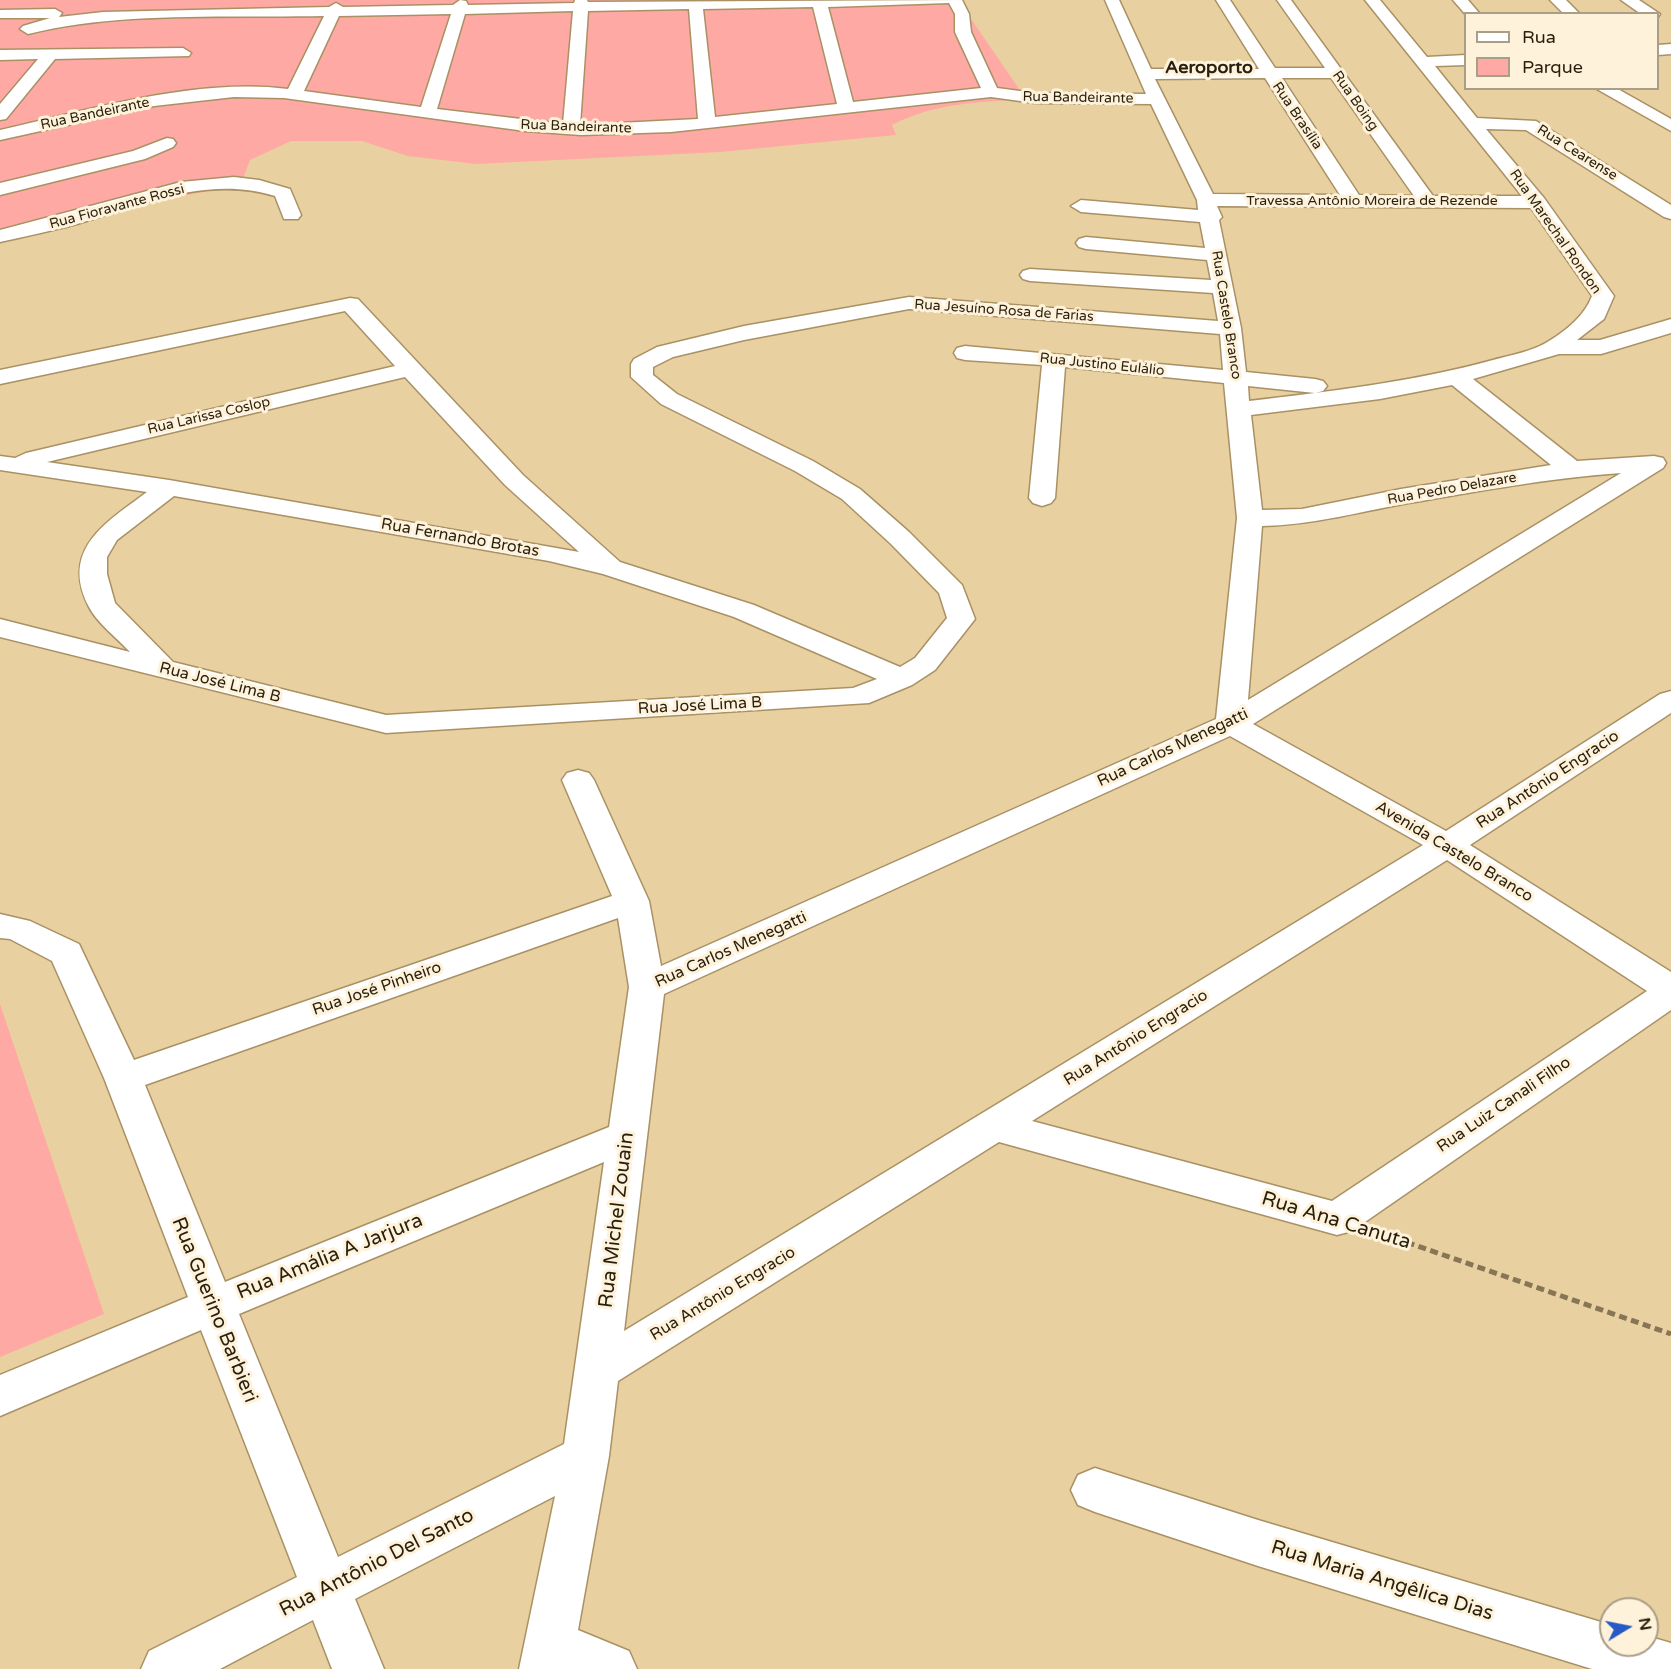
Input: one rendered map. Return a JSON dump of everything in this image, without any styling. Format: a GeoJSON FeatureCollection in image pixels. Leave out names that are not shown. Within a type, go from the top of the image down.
{"type":"FeatureCollection","features":[{"type":"Feature","properties":{"kind":"street"},"geometry":{"type":"LineString","coordinates":[[581,4],[653,0]]}},
{"type":"Feature","properties":{"kind":"street"},"geometry":{"type":"LineString","coordinates":[[0,15],[695,2],[945,0]]}},
{"type":"Feature","properties":{"kind":"street"},"geometry":{"type":"LineString","coordinates":[[955,0],[960,8],[963,32],[991,92]]}},
{"type":"Feature","properties":{"kind":"street","name":"Rua Castelo Branco"},"geometry":{"type":"LineString","coordinates":[[1112,0],[1144,74],[1209,209],[1230,328],[1250,518],[1231,723]]}},
{"type":"Feature","properties":{"kind":"street","name":"Rua Brasília"},"geometry":{"type":"LineString","coordinates":[[1223,0],[1268,73],[1353,201]]}},
{"type":"Feature","properties":{"kind":"street","name":"Rua Boing"},"geometry":{"type":"LineString","coordinates":[[1284,0],[1427,201]]}},
{"type":"Feature","properties":{"kind":"street","name":"Rua Marechal Rondon"},"geometry":{"type":"LineString","coordinates":[[1238,410],[1380,392],[1456,377],[1556,347],[1596,314],[1602,296],[1537,202],[1425,62],[1372,0]]}},
{"type":"Feature","properties":{"kind":"street"},"geometry":{"type":"LineString","coordinates":[[1460,0],[1471,12]]}},
{"type":"Feature","properties":{"kind":"street"},"geometry":{"type":"LineString","coordinates":[[1557,0],[1571,12]]}},
{"type":"Feature","properties":{"kind":"street"},"geometry":{"type":"LineString","coordinates":[[1628,0],[1650,12]]}},
{"type":"Feature","properties":{"kind":"street"},"geometry":{"type":"LineString","coordinates":[[819,1],[846,107]]}},
{"type":"Feature","properties":{"kind":"street"},"geometry":{"type":"LineString","coordinates":[[901,1],[962,22]]}},
{"type":"Feature","properties":{"kind":"street"},"geometry":{"type":"LineString","coordinates":[[695,2],[707,123]]}},
{"type":"Feature","properties":{"kind":"street"},"geometry":{"type":"LineString","coordinates":[[571,130],[581,4]]}},
{"type":"Feature","properties":{"kind":"street"},"geometry":{"type":"LineString","coordinates":[[427,113],[460,7]]}},
{"type":"Feature","properties":{"kind":"street"},"geometry":{"type":"LineString","coordinates":[[294,94],[335,9]]}},
{"type":"Feature","properties":{"kind":"street"},"geometry":{"type":"LineString","coordinates":[[28,29],[76,18],[209,12]]}},
{"type":"Feature","properties":{"kind":"street"},"geometry":{"type":"LineString","coordinates":[[154,101],[209,12]]}},
{"type":"Feature","properties":{"kind":"street"},"geometry":{"type":"LineString","coordinates":[[0,15],[24,23],[28,29]]}},
{"type":"Feature","properties":{"kind":"street"},"geometry":{"type":"LineString","coordinates":[[0,49],[18,41],[26,35],[28,29]]}},
{"type":"Feature","properties":{"kind":"street"},"geometry":{"type":"LineString","coordinates":[[0,55],[50,56],[189,43]]}},
{"type":"Feature","properties":{"kind":"street"},"geometry":{"type":"LineString","coordinates":[[0,115],[50,56]]}},
{"type":"Feature","properties":{"kind":"street"},"geometry":{"type":"LineString","coordinates":[[1425,62],[1464,60]]}},
{"type":"Feature","properties":{"kind":"street"},"geometry":{"type":"LineString","coordinates":[[1144,74],[1336,73]]}},
{"type":"Feature","properties":{"kind":"street"},"geometry":{"type":"LineString","coordinates":[[1607,90],[1671,126]]}},
{"type":"Feature","properties":{"kind":"street","name":"Rua Bandeirante"},"geometry":{"type":"LineString","coordinates":[[0,135],[154,101],[234,92],[294,94],[525,126],[571,130],[641,129],[991,92],[1035,98],[1157,99]]}},
{"type":"Feature","properties":{"kind":"street","name":"Rua Cearense"},"geometry":{"type":"LineString","coordinates":[[1473,123],[1530,125],[1671,213]]}},
{"type":"Feature","properties":{"kind":"street"},"geometry":{"type":"LineString","coordinates":[[0,189],[139,155],[167,143]]}},
{"type":"Feature","properties":{"kind":"street","name":"Rua Fioravante Rossi"},"geometry":{"type":"LineString","coordinates":[[0,236],[79,217],[152,194],[217,184],[239,183],[272,188],[283,193],[291,214]]}},
{"type":"Feature","properties":{"kind":"street","name":"Travessa Antônio Moreira de Rezende"},"geometry":{"type":"LineString","coordinates":[[1209,209],[1353,201],[1537,202]]}},
{"type":"Feature","properties":{"kind":"street"},"geometry":{"type":"LineString","coordinates":[[1081,206],[1209,209]]}},
{"type":"Feature","properties":{"kind":"street"},"geometry":{"type":"LineString","coordinates":[[1086,243],[1217,255]]}},
{"type":"Feature","properties":{"kind":"street"},"geometry":{"type":"LineString","coordinates":[[1030,275],[1222,287]]}},
{"type":"Feature","properties":{"kind":"street","name":"Rua Jesuíno Rosa de Farias"},"geometry":{"type":"LineString","coordinates":[[642,364],[665,352],[744,333],[909,303],[1230,328]]}},
{"type":"Feature","properties":{"kind":"street"},"geometry":{"type":"LineString","coordinates":[[0,377],[350,304],[514,480],[612,568]]}},
{"type":"Feature","properties":{"kind":"street"},"geometry":{"type":"LineString","coordinates":[[1556,347],[1601,347],[1671,326]]}},
{"type":"Feature","properties":{"kind":"street","name":"Rua Justino Eulálio"},"geometry":{"type":"LineString","coordinates":[[965,353],[1053,359],[1237,379]]}},
{"type":"Feature","properties":{"kind":"street"},"geometry":{"type":"LineString","coordinates":[[1042,498],[1053,359]]}},
{"type":"Feature","properties":{"kind":"street","name":"Rua José Lima B"},"geometry":{"type":"LineString","coordinates":[[0,628],[386,724],[858,698],[902,679],[925,664],[961,619],[952,591],[851,494],[804,466],[669,399],[642,377],[642,364]]}},
{"type":"Feature","properties":{"kind":"street","name":"Rua Larissa Coslop"},"geometry":{"type":"LineString","coordinates":[[4,463],[410,369]]}},
{"type":"Feature","properties":{"kind":"street"},"geometry":{"type":"LineString","coordinates":[[1456,377],[1572,469]]}},
{"type":"Feature","properties":{"kind":"street","name":"Rua Marechal Rondon"},"geometry":{"type":"LineString","coordinates":[[1237,379],[1380,392]]}},
{"type":"Feature","properties":{"kind":"street","name":"Rua Fernando Brotas"},"geometry":{"type":"LineString","coordinates":[[4,463],[169,488],[549,553],[612,568],[744,611],[902,679]]}},
{"type":"Feature","properties":{"kind":"street","name":"Rua Pedro Delazare"},"geometry":{"type":"LineString","coordinates":[[1250,518],[1302,517],[1401,497],[1572,469],[1663,463]]}},
{"type":"Feature","properties":{"kind":"street","name":"Rua Carlos Menegatti"},"geometry":{"type":"LineString","coordinates":[[648,987],[1231,723],[1663,463]]}},
{"type":"Feature","properties":{"kind":"street"},"geometry":{"type":"LineString","coordinates":[[164,669],[102,606],[93,574],[94,557],[107,535],[169,488]]}},
{"type":"Feature","properties":{"kind":"street","name":"Rua Antônio Engracio"},"geometry":{"type":"LineString","coordinates":[[597,1371],[1447,845],[1671,700]]}},
{"type":"Feature","properties":{"kind":"street","name":"Avenida Castelo Branco"},"geometry":{"type":"LineString","coordinates":[[1231,723],[1447,845],[1671,991]]}},
{"type":"Feature","properties":{"kind":"street","name":"Rua Michel Zouain"},"geometry":{"type":"LineString","coordinates":[[548,1657],[586,1456],[648,987],[632,901],[578,780]]}},
{"type":"Feature","properties":{"kind":"street","name":"Rua José Pinheiro"},"geometry":{"type":"LineString","coordinates":[[123,1078],[632,901]]}},
{"type":"Feature","properties":{"kind":"street","name":"Rua Guerino Barbieri"},"geometry":{"type":"LineString","coordinates":[[0,926],[18,929],[66,953],[123,1078],[358,1669]]}},
{"type":"Feature","properties":{"kind":"street","name":"Rua Luiz Canali Filho"},"geometry":{"type":"LineString","coordinates":[[1337,1219],[1671,991]]}},
{"type":"Feature","properties":{"kind":"street","name":"Rua Ana Canuta"},"geometry":{"type":"LineString","coordinates":[[995,1126],[1337,1219]]}},
{"type":"Feature","properties":{"kind":"street","name":"Rua Amália A Jarjura"},"geometry":{"type":"LineString","coordinates":[[0,1396],[212,1306],[628,1136]]}},
{"type":"Feature","properties":{"kind":"street","name":"Rua Antônio Del Santo"},"geometry":{"type":"LineString","coordinates":[[167,1669],[586,1456]]}},
{"type":"Feature","properties":{"kind":"street","name":"Rua Maria Angêlica Dias"},"geometry":{"type":"LineString","coordinates":[[1095,1490],[1258,1543],[1671,1668]]}},
{"type":"Feature","properties":{"kind":"street"},"geometry":{"type":"LineString","coordinates":[[548,1657],[611,1669]]}},
{"type":"Feature","properties":{"kind":"path","name":"Rua Ana Canuta"},"geometry":{"type":"LineString","coordinates":[[1337,1219],[1671,1334]]}},
{"type":"Feature","properties":{"kind":"green space"},"geometry":{"type":"Polygon","coordinates":[[[0,0],[958,0],[1026,99],[957,105],[924,112],[892,125],[896,135],[720,152],[476,164],[408,156],[362,141],[291,141],[250,160],[241,184],[0,234],[0,0]]]}},
{"type":"Feature","properties":{"kind":"green space"},"geometry":{"type":"Polygon","coordinates":[[[0,1004],[104,1314],[0,1357],[0,1004]]]}},
{"type":"Feature","properties":{"kind":"district","name":"Aeroporto"},"geometry":{"type":"Point","coordinates":[1209,68]}}]}
